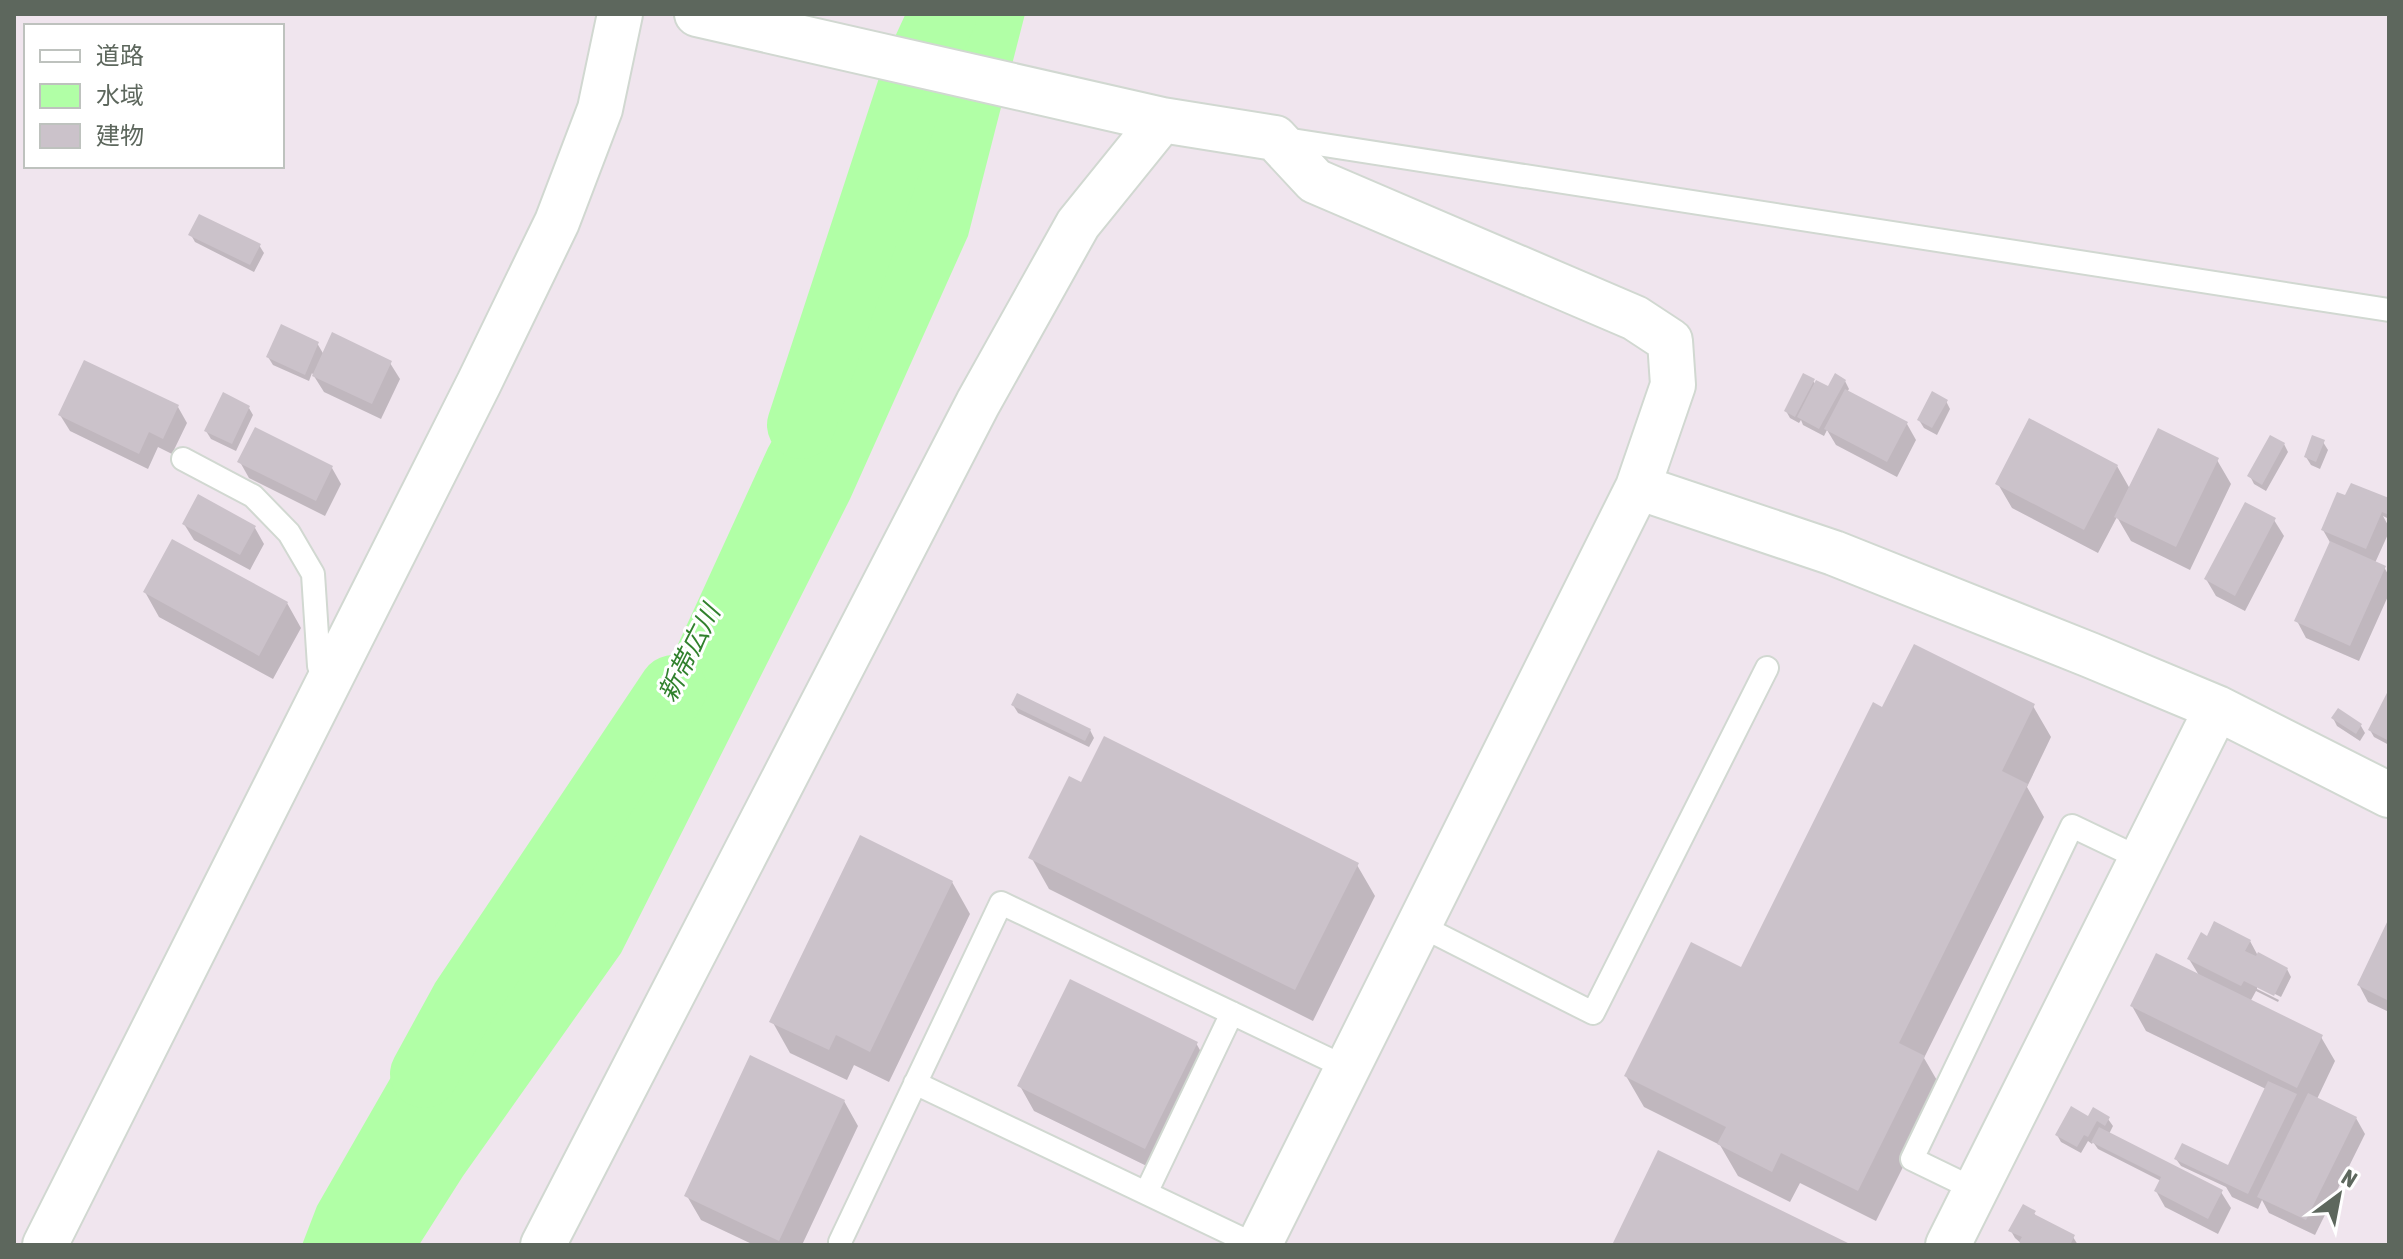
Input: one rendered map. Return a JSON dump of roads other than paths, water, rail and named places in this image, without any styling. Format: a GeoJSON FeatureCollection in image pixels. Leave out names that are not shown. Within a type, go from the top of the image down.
{"type":"FeatureCollection","features":[{"type":"Feature","properties":{"kind":"street"},"geometry":{"type":"LineString","coordinates":[[45,1245],[557,222],[600,109],[620,14]]}},
{"type":"Feature","properties":{"kind":"street"},"geometry":{"type":"LineString","coordinates":[[697,14],[1162,120],[1275,138],[1315,181],[1635,318],[1670,341],[1673,385],[1638,487],[1257,1245]]}},
{"type":"Feature","properties":{"kind":"street"},"geometry":{"type":"LineString","coordinates":[[543,1245],[978,403],[1078,224],[1162,120]]}},
{"type":"Feature","properties":{"kind":"street"},"geometry":{"type":"LineString","coordinates":[[1638,487],[1834,553],[2090,655],[2217,708],[2389,795]]}},
{"type":"Feature","properties":{"kind":"street"},"geometry":{"type":"LineString","coordinates":[[1948,1245],[2217,708]]}},
{"type":"Feature","properties":{"kind":"lane"},"geometry":{"type":"LineString","coordinates":[[1275,138],[2389,310]]}},
{"type":"Feature","properties":{"kind":"lane"},"geometry":{"type":"LineString","coordinates":[[183,459],[253,496],[289,533],[313,574],[319,666],[327,684]]}},
{"type":"Feature","properties":{"kind":"lane"},"geometry":{"type":"LineString","coordinates":[[1419,925],[1593,1013],[1767,668]]}},
{"type":"Feature","properties":{"kind":"lane"},"geometry":{"type":"LineString","coordinates":[[1976,1190],[1912,1159],[2072,826],[2141,859]]}},
{"type":"Feature","properties":{"kind":"lane"},"geometry":{"type":"LineString","coordinates":[[840,1242],[1001,903],[1347,1068]]}},
{"type":"Feature","properties":{"kind":"lane"},"geometry":{"type":"LineString","coordinates":[[1146,1193],[1232,1013]]}},
{"type":"Feature","properties":{"kind":"lane"},"geometry":{"type":"LineString","coordinates":[[915,1083],[1257,1245]]}},
{"type":"Feature","properties":{"kind":"water"},"geometry":{"type":"Polygon","coordinates":[[[929,14],[1025,14],[968,236],[850,499],[621,953],[463,1176],[419,1245],[302,1245],[317,1206],[402,1058],[557,908],[768,448],[886,236],[929,14]]]}},
{"type":"Feature","properties":{"kind":"waterway","name":"新帯広川"},"geometry":{"type":"LineString","coordinates":[[801,425],[918,68],[943,14]]}},
{"type":"Feature","properties":{"kind":"waterway","name":"新帯広川"},"geometry":{"type":"LineString","coordinates":[[424,1074],[464,1001],[673,689]]}}]}
